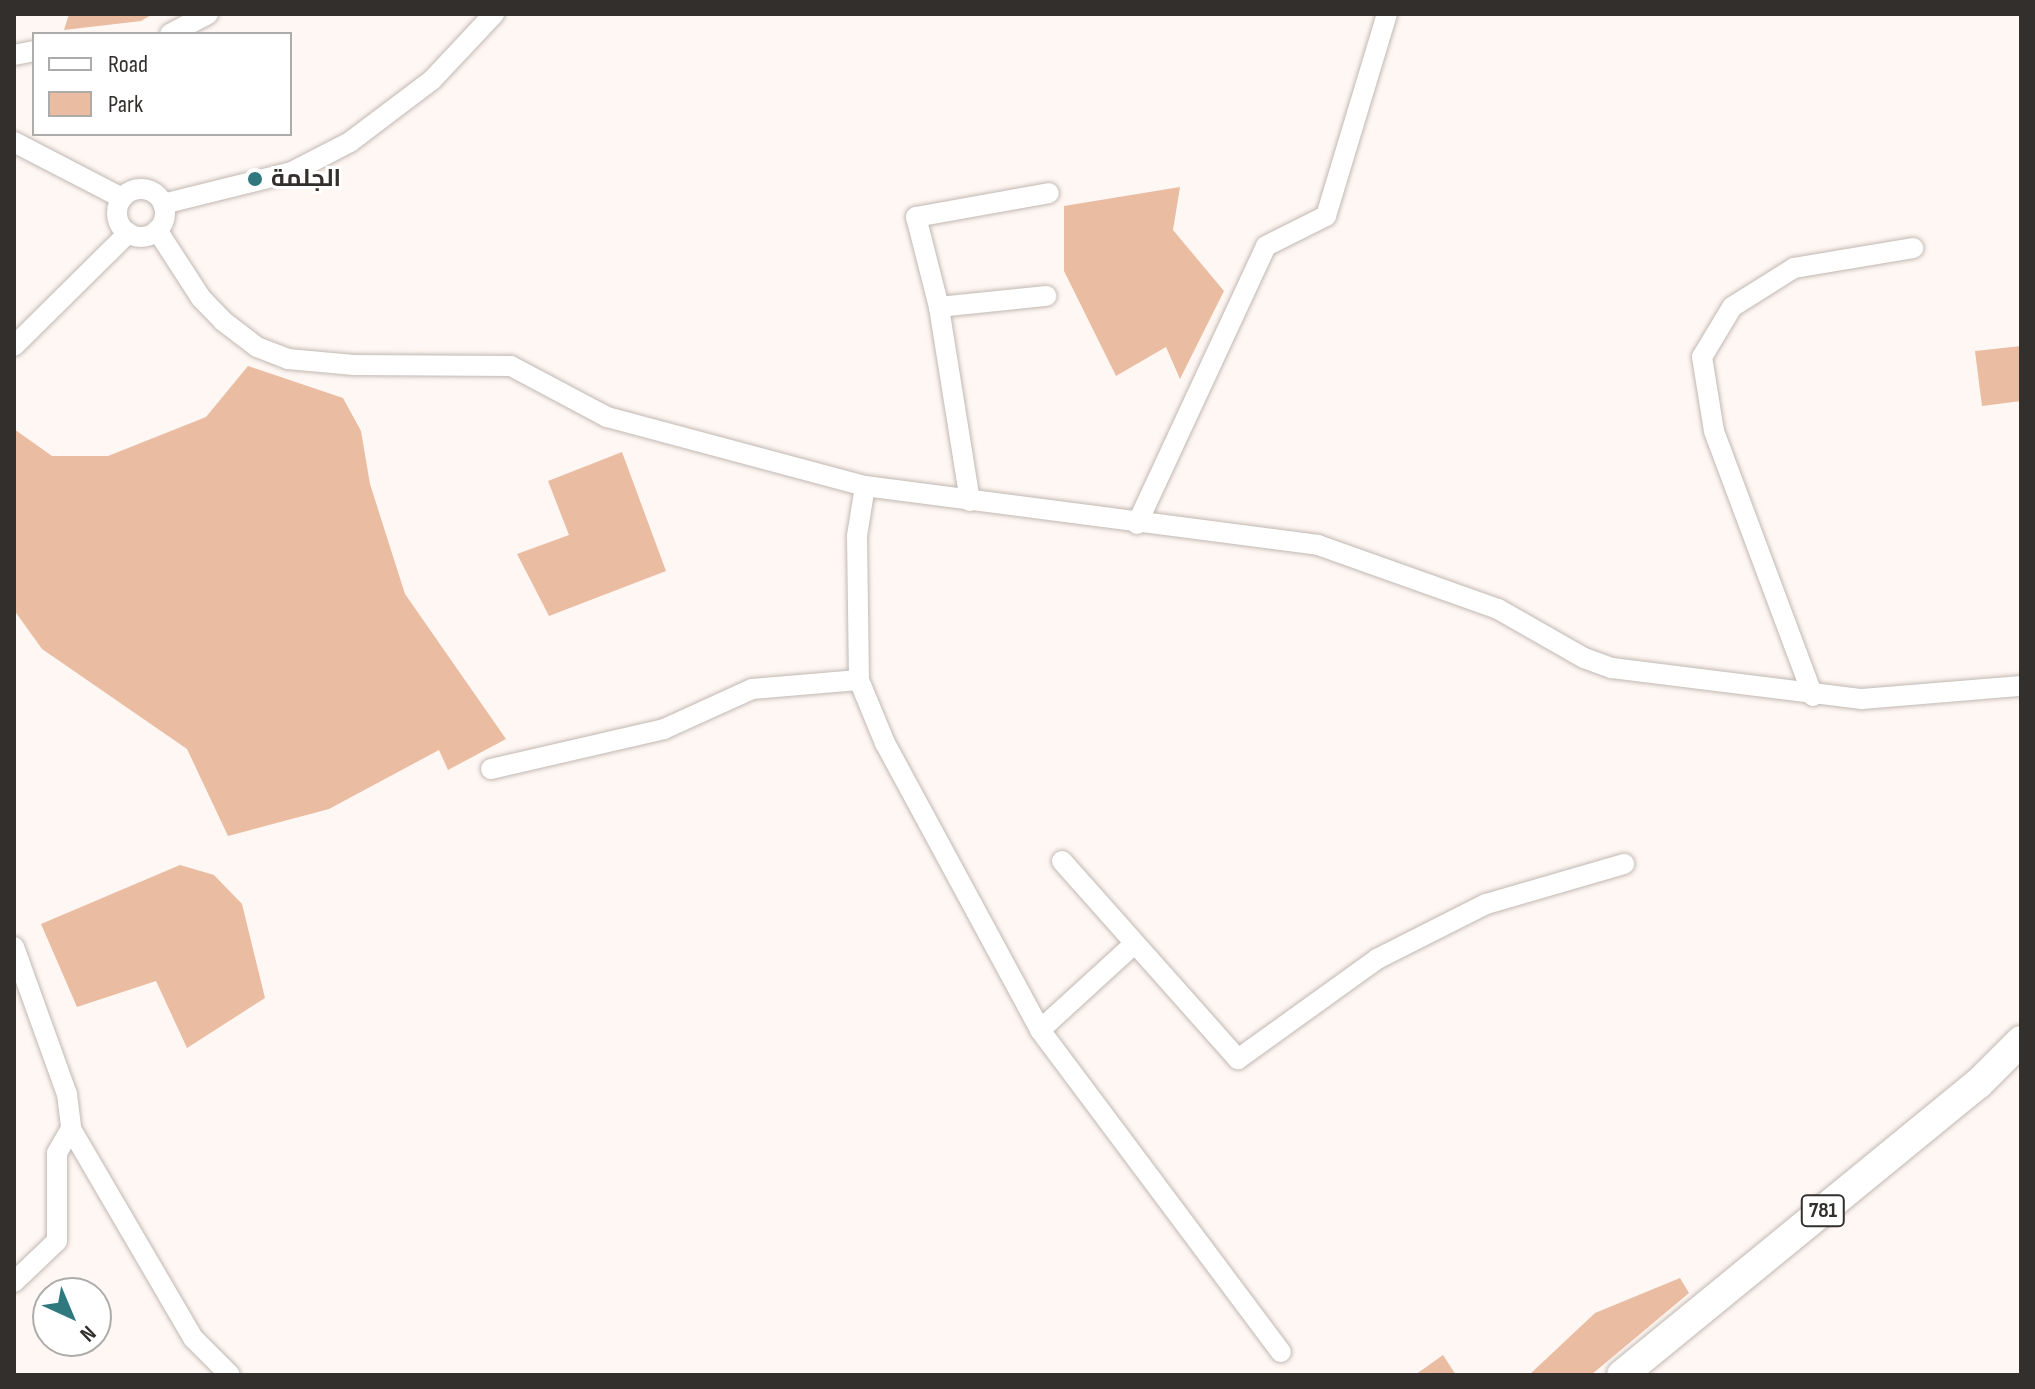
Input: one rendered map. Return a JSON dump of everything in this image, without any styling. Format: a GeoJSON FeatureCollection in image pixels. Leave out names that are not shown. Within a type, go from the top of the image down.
{"type":"FeatureCollection","features":[{"type":"Feature","properties":{"kind":"main road","name":"781"},"geometry":{"type":"LineString","coordinates":[[1622,1375],[1955,1103],[2021,1041]]}},
{"type":"Feature","properties":{"kind":"main road","name":"781"},"geometry":{"type":"LineString","coordinates":[[1650,1375],[2021,1067]]}},
{"type":"Feature","properties":{"kind":"street"},"geometry":{"type":"LineString","coordinates":[[174,32],[208,14]]}},
{"type":"Feature","properties":{"kind":"street"},"geometry":{"type":"LineString","coordinates":[[163,204],[292,172],[350,142],[432,80],[494,14]]}},
{"type":"Feature","properties":{"kind":"street"},"geometry":{"type":"LineString","coordinates":[[1137,524],[1266,246],[1326,216],[1387,14]]}},
{"type":"Feature","properties":{"kind":"street"},"geometry":{"type":"LineString","coordinates":[[14,142],[122,198]]}},
{"type":"Feature","properties":{"kind":"street"},"geometry":{"type":"LineString","coordinates":[[157,230],[143,237],[128,233],[117,212],[122,198],[134,190],[148,190],[163,204]]}},
{"type":"Feature","properties":{"kind":"street"},"geometry":{"type":"LineString","coordinates":[[970,501],[939,307],[916,217],[1049,193]]}},
{"type":"Feature","properties":{"kind":"street"},"geometry":{"type":"LineString","coordinates":[[163,204],[157,230],[201,298],[241,336],[271,354],[354,365],[511,366],[607,417],[865,486],[1137,524],[1318,545],[1498,609],[1584,658],[1612,668],[1813,696],[1862,699],[2021,686]]}},
{"type":"Feature","properties":{"kind":"street"},"geometry":{"type":"LineString","coordinates":[[14,346],[128,233]]}},
{"type":"Feature","properties":{"kind":"street"},"geometry":{"type":"LineString","coordinates":[[1813,696],[1714,431],[1702,357],[1732,307],[1794,268],[1913,248]]}},
{"type":"Feature","properties":{"kind":"street"},"geometry":{"type":"LineString","coordinates":[[939,307],[1046,296]]}},
{"type":"Feature","properties":{"kind":"street"},"geometry":{"type":"LineString","coordinates":[[865,486],[857,536],[859,680],[885,743],[1040,1030],[1281,1352]]}},
{"type":"Feature","properties":{"kind":"street"},"geometry":{"type":"LineString","coordinates":[[491,769],[664,729],[752,689],[859,680]]}},
{"type":"Feature","properties":{"kind":"street"},"geometry":{"type":"LineString","coordinates":[[1062,861],[1132,946],[1238,1059],[1377,959],[1486,904],[1624,864]]}},
{"type":"Feature","properties":{"kind":"street"},"geometry":{"type":"LineString","coordinates":[[1040,1030],[1132,946]]}},
{"type":"Feature","properties":{"kind":"street"},"geometry":{"type":"LineString","coordinates":[[14,947],[67,1094],[71,1129],[193,1338],[230,1375]]}},
{"type":"Feature","properties":{"kind":"street"},"geometry":{"type":"LineString","coordinates":[[14,1282],[57,1241],[57,1153],[71,1129]]}},
{"type":"Feature","properties":{"kind":"green space"},"geometry":{"type":"Polygon","coordinates":[[[69,14],[153,14],[141,21],[64,30],[69,14]]]}},
{"type":"Feature","properties":{"kind":"green space"},"geometry":{"type":"Polygon","coordinates":[[[1180,187],[1173,230],[1224,291],[1180,379],[1166,347],[1116,376],[1064,271],[1064,206],[1180,187]]]}},
{"type":"Feature","properties":{"kind":"green space"},"geometry":{"type":"Polygon","coordinates":[[[2021,346],[2021,401],[1982,406],[1975,351],[2021,346]]]}},
{"type":"Feature","properties":{"kind":"green space"},"geometry":{"type":"Polygon","coordinates":[[[248,366],[343,398],[361,431],[370,484],[405,594],[506,739],[448,770],[439,750],[329,809],[228,836],[187,749],[42,649],[14,610],[14,429],[52,456],[108,456],[206,417],[248,366]]]}},
{"type":"Feature","properties":{"kind":"green space"},"geometry":{"type":"Polygon","coordinates":[[[622,452],[666,571],[549,616],[517,554],[569,535],[548,481],[622,452]]]}},
{"type":"Feature","properties":{"kind":"green space"},"geometry":{"type":"Polygon","coordinates":[[[180,865],[214,875],[242,904],[265,998],[187,1048],[156,981],[77,1007],[41,924],[180,865]]]}},
{"type":"Feature","properties":{"kind":"green space"},"geometry":{"type":"Polygon","coordinates":[[[1680,1278],[1689,1293],[1591,1375],[1529,1375],[1595,1313],[1680,1278]]]}},
{"type":"Feature","properties":{"kind":"green space"},"geometry":{"type":"Polygon","coordinates":[[[1443,1355],[1456,1375],[1415,1375],[1443,1355]]]}},
{"type":"Feature","properties":{"kind":"place","name":"الجلمة"},"geometry":{"type":"Point","coordinates":[255,179]}}]}
